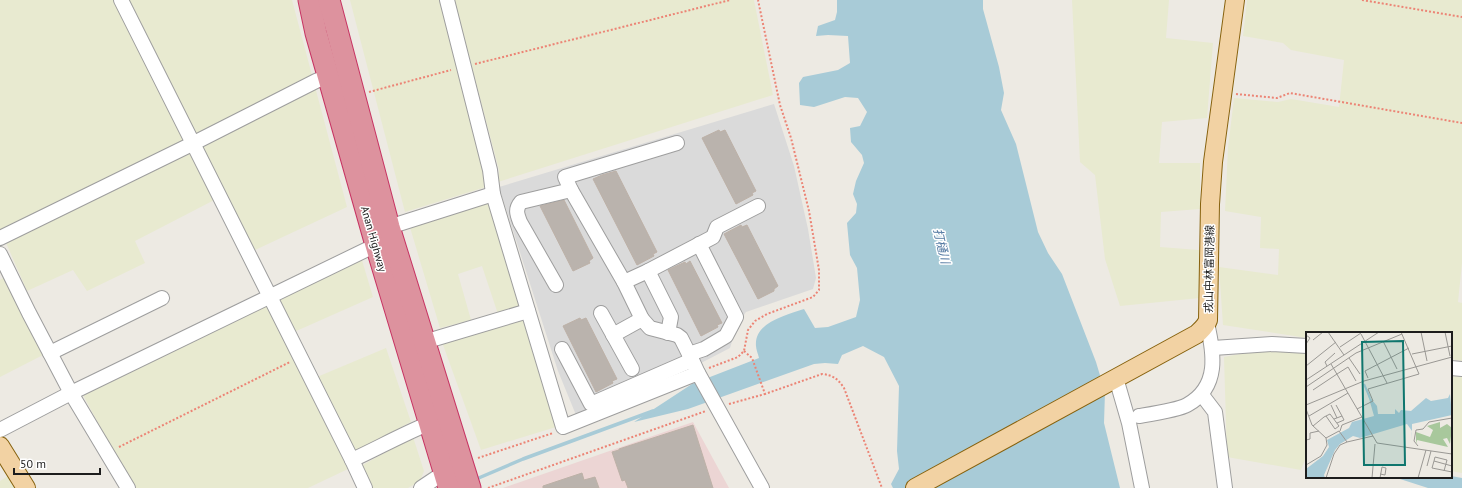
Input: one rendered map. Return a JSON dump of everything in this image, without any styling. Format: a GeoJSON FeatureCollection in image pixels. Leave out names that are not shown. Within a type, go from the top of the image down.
{"type":"FeatureCollection","features":[{"type":"Feature","properties":{"kind":"highway","name":"Anan Highway"},"geometry":{"type":"LineString","coordinates":[[308,0],[376,245],[430,423],[456,476]]}},
{"type":"Feature","properties":{"kind":"highway","name":"Anan Highway"},"geometry":{"type":"LineString","coordinates":[[330,0],[389,227],[424,342],[456,476]]}},
{"type":"Feature","properties":{"kind":"main road","name":"戎山中林富岡港線"},"geometry":{"type":"LineString","coordinates":[[915,488],[1197,334],[1207,323],[1210,204],[1213,162],[1235,0]]}},
{"type":"Feature","properties":{"kind":"main road"},"geometry":{"type":"LineString","coordinates":[[0,446],[26,488]]}},
{"type":"Feature","properties":{"kind":"street"},"geometry":{"type":"LineString","coordinates":[[121,0],[365,488]]}},
{"type":"Feature","properties":{"kind":"street"},"geometry":{"type":"LineString","coordinates":[[447,0],[490,170],[493,194],[563,427],[699,375]]}},
{"type":"Feature","properties":{"kind":"street"},"geometry":{"type":"LineString","coordinates":[[0,238],[328,76]]}},
{"type":"Feature","properties":{"kind":"street"},"geometry":{"type":"LineString","coordinates":[[677,143],[565,177],[624,282],[642,319],[650,328],[677,335],[681,338],[699,375],[762,488]]}},
{"type":"Feature","properties":{"kind":"street"},"geometry":{"type":"LineString","coordinates":[[556,285],[520,222],[517,207],[520,202],[571,190]]}},
{"type":"Feature","properties":{"kind":"street"},"geometry":{"type":"LineString","coordinates":[[0,430],[71,393],[376,245],[389,227],[493,194]]}},
{"type":"Feature","properties":{"kind":"street"},"geometry":{"type":"LineString","coordinates":[[624,282],[699,244],[713,236],[716,227],[758,206]]}},
{"type":"Feature","properties":{"kind":"street"},"geometry":{"type":"LineString","coordinates":[[562,349],[591,404],[691,357],[726,336],[736,317],[699,244]]}},
{"type":"Feature","properties":{"kind":"street"},"geometry":{"type":"LineString","coordinates":[[0,254],[71,393],[128,488]]}},
{"type":"Feature","properties":{"kind":"street"},"geometry":{"type":"LineString","coordinates":[[648,271],[671,317],[668,333]]}},
{"type":"Feature","properties":{"kind":"street"},"geometry":{"type":"LineString","coordinates":[[50,353],[162,298]]}},
{"type":"Feature","properties":{"kind":"street"},"geometry":{"type":"LineString","coordinates":[[424,342],[528,311]]}},
{"type":"Feature","properties":{"kind":"street"},"geometry":{"type":"LineString","coordinates":[[601,313],[632,369]]}},
{"type":"Feature","properties":{"kind":"street"},"geometry":{"type":"LineString","coordinates":[[613,335],[642,319]]}},
{"type":"Feature","properties":{"kind":"street"},"geometry":{"type":"LineString","coordinates":[[1139,416],[1186,406],[1202,395],[1219,347],[1207,323]]}},
{"type":"Feature","properties":{"kind":"street"},"geometry":{"type":"LineString","coordinates":[[1219,347],[1272,344],[1306,346]]}},
{"type":"Feature","properties":{"kind":"street"},"geometry":{"type":"LineString","coordinates":[[1452,368],[1462,369]]}},
{"type":"Feature","properties":{"kind":"street"},"geometry":{"type":"LineString","coordinates":[[1112,380],[1131,430],[1142,488]]}},
{"type":"Feature","properties":{"kind":"street"},"geometry":{"type":"LineString","coordinates":[[1202,395],[1215,412],[1225,488]]}},
{"type":"Feature","properties":{"kind":"street"},"geometry":{"type":"LineString","coordinates":[[352,460],[387,444],[401,434],[430,423]]}},
{"type":"Feature","properties":{"kind":"street"},"geometry":{"type":"LineString","coordinates":[[421,488],[456,476]]}},
{"type":"Feature","properties":{"kind":"path"},"geometry":{"type":"LineString","coordinates":[[354,96],[464,66],[730,0]]}},
{"type":"Feature","properties":{"kind":"path"},"geometry":{"type":"LineString","coordinates":[[699,375],[738,357],[744,352],[748,330],[755,321],[767,314],[813,297],[819,290],[819,270],[809,211],[791,138],[780,105],[758,0]]}},
{"type":"Feature","properties":{"kind":"path"},"geometry":{"type":"LineString","coordinates":[[1362,0],[1462,17]]}},
{"type":"Feature","properties":{"kind":"path"},"geometry":{"type":"LineString","coordinates":[[1223,93],[1277,98],[1290,93],[1462,123]]}},
{"type":"Feature","properties":{"kind":"path"},"geometry":{"type":"LineString","coordinates":[[744,352],[752,358],[765,394]]}},
{"type":"Feature","properties":{"kind":"path"},"geometry":{"type":"LineString","coordinates":[[107,453],[300,357]]}},
{"type":"Feature","properties":{"kind":"path"},"geometry":{"type":"LineString","coordinates":[[488,488],[716,406],[765,394],[822,374],[829,374],[837,379],[844,388],[882,488]]}},
{"type":"Feature","properties":{"kind":"path"},"geometry":{"type":"LineString","coordinates":[[456,476],[555,432],[563,427]]}},
{"type":"Feature","properties":{"kind":"shaded area"},"geometry":{"type":"Polygon","coordinates":[[[774,104],[794,166],[808,229],[816,278],[813,289],[746,312],[737,325],[730,348],[701,363],[576,415],[558,371],[499,187],[774,104]]]}},
{"type":"Feature","properties":{"kind":"shaded area"},"geometry":{"type":"Polygon","coordinates":[[[693,422],[729,488],[503,488],[693,422]]]}},
{"type":"Feature","properties":{"kind":"green space"},"geometry":{"type":"Polygon","coordinates":[[[0,0],[292,0],[347,207],[253,251],[224,195],[135,241],[145,263],[87,291],[73,270],[27,291],[0,229],[0,0]]]}},
{"type":"Feature","properties":{"kind":"green space"},"geometry":{"type":"Polygon","coordinates":[[[350,0],[441,0],[484,168],[486,187],[405,212],[350,0]]]}},
{"type":"Feature","properties":{"kind":"green space"},"geometry":{"type":"Polygon","coordinates":[[[454,0],[754,0],[773,95],[498,182],[499,170],[454,0]]]}},
{"type":"Feature","properties":{"kind":"green space"},"geometry":{"type":"Polygon","coordinates":[[[1072,0],[1169,0],[1166,38],[1213,43],[1207,118],[1162,122],[1159,163],[1200,163],[1200,209],[1161,212],[1160,247],[1199,250],[1200,298],[1120,306],[1105,259],[1095,175],[1080,162],[1072,0]]]}},
{"type":"Feature","properties":{"kind":"green space"},"geometry":{"type":"Polygon","coordinates":[[[1247,0],[1462,0],[1462,263],[1458,302],[1462,303],[1462,361],[1452,359],[1452,332],[1306,332],[1306,338],[1223,325],[1219,267],[1278,275],[1279,249],[1260,248],[1261,217],[1225,211],[1228,148],[1234,98],[1278,102],[1291,99],[1339,107],[1344,60],[1291,50],[1283,43],[1243,36],[1247,0]]]}},
{"type":"Feature","properties":{"kind":"green space"},"geometry":{"type":"Polygon","coordinates":[[[488,202],[521,306],[498,314],[482,266],[458,274],[471,320],[440,328],[409,224],[488,202]]]}},
{"type":"Feature","properties":{"kind":"green space"},"geometry":{"type":"Polygon","coordinates":[[[361,257],[373,297],[294,332],[276,297],[361,257]]]}},
{"type":"Feature","properties":{"kind":"green space"},"geometry":{"type":"Polygon","coordinates":[[[6,276],[45,354],[0,377],[0,280],[6,276]]]}},
{"type":"Feature","properties":{"kind":"green space"},"geometry":{"type":"Polygon","coordinates":[[[268,302],[348,469],[308,488],[133,488],[83,395],[268,302]]]}},
{"type":"Feature","properties":{"kind":"green space"},"geometry":{"type":"Polygon","coordinates":[[[520,316],[527,320],[556,427],[481,450],[442,342],[520,316]]]}},
{"type":"Feature","properties":{"kind":"green space"},"geometry":{"type":"Polygon","coordinates":[[[386,348],[411,422],[387,438],[358,453],[351,450],[317,377],[386,348]]]}},
{"type":"Feature","properties":{"kind":"green space"},"geometry":{"type":"Polygon","coordinates":[[[1260,350],[1306,353],[1306,458],[1301,470],[1227,457],[1224,357],[1260,350]]]}},
{"type":"Feature","properties":{"kind":"green space"},"geometry":{"type":"Polygon","coordinates":[[[1452,376],[1462,377],[1462,473],[1452,471],[1452,376]]]}},
{"type":"Feature","properties":{"kind":"green space"},"geometry":{"type":"Polygon","coordinates":[[[413,437],[424,471],[420,481],[408,488],[372,488],[361,466],[413,437]]]}},
{"type":"Feature","properties":{"kind":"green space"},"geometry":{"type":"Polygon","coordinates":[[[8,476],[17,488],[0,488],[0,481],[8,476]]]}},
{"type":"Feature","properties":{"kind":"water","name":"打樋川"},"geometry":{"type":"Polygon","coordinates":[[[837,0],[983,0],[983,9],[999,67],[1004,93],[1001,110],[1016,144],[1038,232],[1048,253],[1062,274],[1096,362],[1105,392],[1104,423],[1120,488],[893,488],[891,484],[899,469],[897,451],[899,386],[884,357],[863,346],[842,355],[838,364],[814,364],[688,409],[634,422],[692,384],[759,358],[756,347],[757,338],[760,331],[766,325],[781,317],[804,309],[815,328],[828,327],[856,317],[860,300],[857,268],[850,255],[847,223],[856,213],[857,204],[853,194],[856,181],[864,163],[862,155],[851,142],[850,128],[860,126],[867,112],[858,98],[845,97],[814,107],[800,105],[799,83],[803,77],[838,70],[850,63],[848,36],[816,36],[818,26],[835,20],[837,0]]]}},
{"type":"Feature","properties":{"kind":"water"},"geometry":{"type":"Polygon","coordinates":[[[1452,476],[1462,478],[1462,488],[1428,488],[1400,479],[1452,478],[1452,476]]]}},
{"type":"Feature","properties":{"kind":"building"},"geometry":{"type":"Polygon","coordinates":[[[719,130],[720,132],[725,130],[756,191],[752,193],[753,195],[736,204],[702,138],[719,130]]]}},
{"type":"Feature","properties":{"kind":"building"},"geometry":{"type":"Polygon","coordinates":[[[616,171],[657,252],[653,254],[654,256],[637,265],[593,179],[616,171]]]}},
{"type":"Feature","properties":{"kind":"building"},"geometry":{"type":"Polygon","coordinates":[[[564,200],[593,258],[589,261],[590,263],[573,271],[540,206],[564,200]]]}},
{"type":"Feature","properties":{"kind":"building"},"geometry":{"type":"Polygon","coordinates":[[[741,225],[742,227],[747,225],[778,286],[774,289],[774,291],[758,299],[724,234],[741,225]]]}},
{"type":"Feature","properties":{"kind":"building"},"geometry":{"type":"Polygon","coordinates":[[[690,261],[722,323],[717,325],[718,327],[701,336],[668,270],[685,262],[686,264],[690,261]]]}},
{"type":"Feature","properties":{"kind":"building"},"geometry":{"type":"Polygon","coordinates":[[[580,318],[581,320],[586,318],[617,379],[612,381],[613,383],[596,392],[563,326],[580,318]]]}},
{"type":"Feature","properties":{"kind":"building"},"geometry":{"type":"Polygon","coordinates":[[[693,425],[713,488],[628,488],[625,480],[622,481],[612,452],[693,425]]]}},
{"type":"Feature","properties":{"kind":"building"},"geometry":{"type":"Polygon","coordinates":[[[582,473],[584,480],[595,477],[599,488],[543,488],[543,486],[582,473]]]}},
{"type":"Feature","properties":{"kind":"waterway"},"geometry":{"type":"LineString","coordinates":[[474,480],[523,459],[653,411]]}}]}
